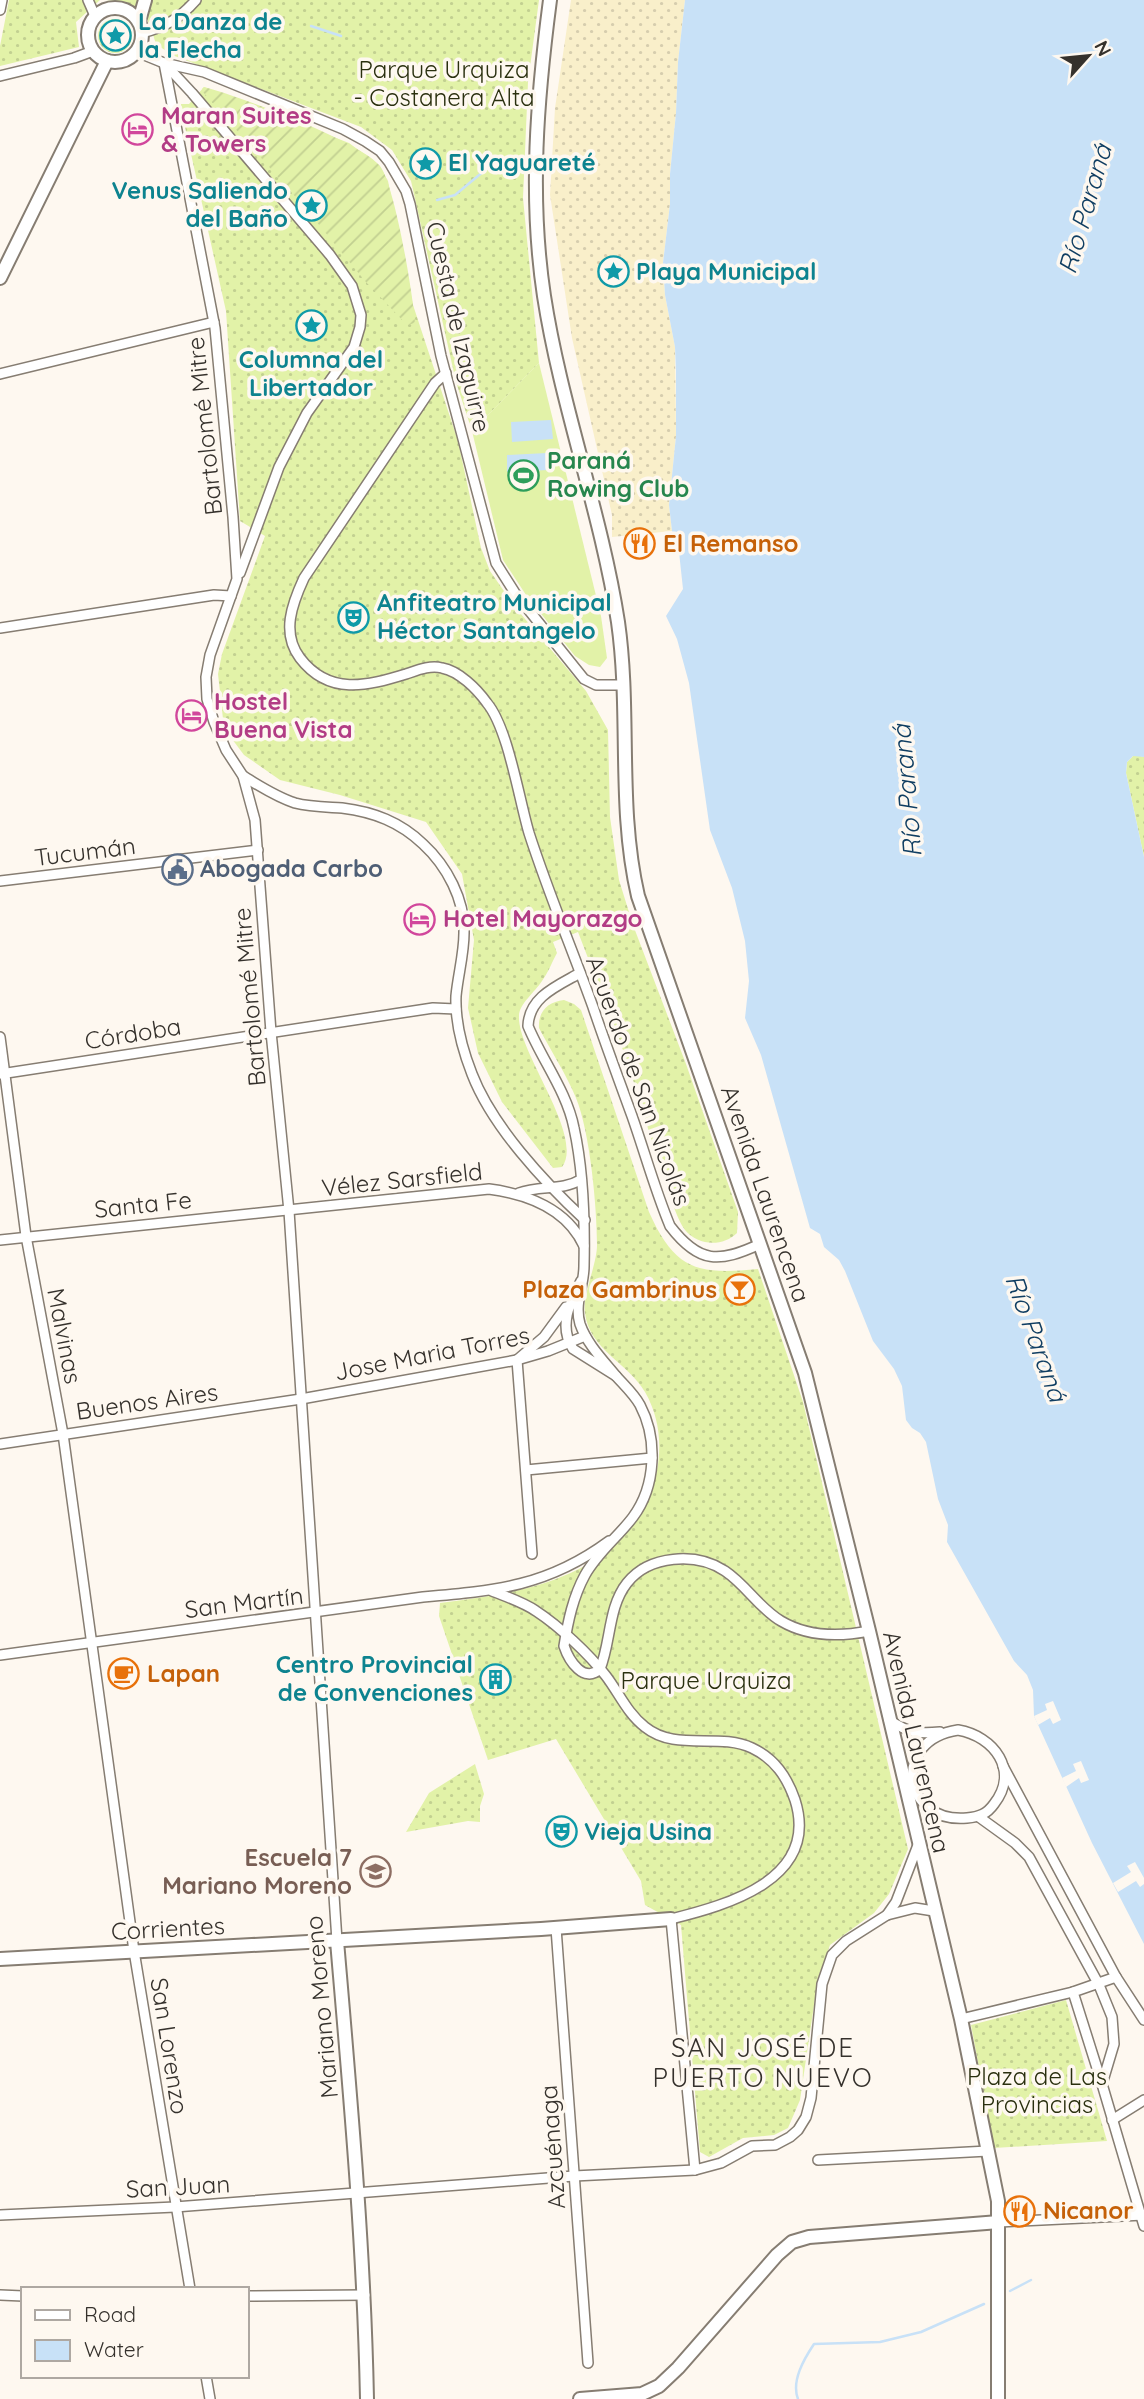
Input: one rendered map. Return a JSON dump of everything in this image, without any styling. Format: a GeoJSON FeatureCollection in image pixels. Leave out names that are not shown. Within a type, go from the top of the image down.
{"type":"FeatureCollection","features":[{"type":"Feature","properties":{"kind":"street"},"geometry":{"type":"LineString","coordinates":[[0,10],[2,0]]}},
{"type":"Feature","properties":{"kind":"street"},"geometry":{"type":"LineString","coordinates":[[88,0],[96,16]]}},
{"type":"Feature","properties":{"kind":"street"},"geometry":{"type":"LineString","coordinates":[[145,0],[140,27],[140,46],[136,52],[123,61],[107,61],[93,51],[88,32],[96,16],[111,4],[125,10],[140,27],[161,28],[177,19],[197,0]]}},
{"type":"Feature","properties":{"kind":"street","name":"Avenida Laurencena"},"geometry":{"type":"LineString","coordinates":[[550,0],[537,113],[536,195],[539,255],[552,339],[617,618],[624,685],[626,810],[631,868],[638,896],[813,1401],[869,1631],[961,2019],[998,2201],[998,2399]]}},
{"type":"Feature","properties":{"kind":"street"},"geometry":{"type":"LineString","coordinates":[[0,76],[93,51]]}},
{"type":"Feature","properties":{"kind":"street","name":"Cuesta de Izaguirre"},"geometry":{"type":"LineString","coordinates":[[136,52],[164,63],[204,72],[343,129],[380,151],[406,191],[446,373],[492,553],[500,571],[584,679],[596,685],[624,685]]}},
{"type":"Feature","properties":{"kind":"street"},"geometry":{"type":"LineString","coordinates":[[0,278],[107,61]]}},
{"type":"Feature","properties":{"kind":"street"},"geometry":{"type":"LineString","coordinates":[[164,63],[336,263],[352,286],[360,315],[354,347],[307,413],[279,467],[237,579]]}},
{"type":"Feature","properties":{"kind":"street","name":"Bartolomé Mitre"},"geometry":{"type":"LineString","coordinates":[[164,63],[214,322],[237,579],[210,655],[206,677],[207,699],[226,750],[243,776],[252,806],[258,850],[271,1032],[289,1210],[317,1613]]}},
{"type":"Feature","properties":{"kind":"street"},"geometry":{"type":"LineString","coordinates":[[0,374],[214,322]]}},
{"type":"Feature","properties":{"kind":"street","name":"Acuerdo de San Nicolás"},"geometry":{"type":"LineString","coordinates":[[446,373],[435,383],[304,579],[291,607],[290,635],[296,652],[305,664],[333,682],[349,687],[370,684],[428,667],[453,671],[489,704],[505,743],[529,833],[670,1226],[694,1252],[707,1256],[724,1257],[760,1244]]}},
{"type":"Feature","properties":{"kind":"street"},"geometry":{"type":"LineString","coordinates":[[0,628],[214,595],[231,596]]}},
{"type":"Feature","properties":{"kind":"street"},"geometry":{"type":"LineString","coordinates":[[243,776],[297,804],[361,811],[381,816],[402,826],[425,845],[449,877],[464,919],[456,1009],[471,1073],[500,1125],[549,1187],[585,1220]]}},
{"type":"Feature","properties":{"kind":"street","name":"Tucumán"},"geometry":{"type":"LineString","coordinates":[[0,881],[258,850]]}},
{"type":"Feature","properties":{"kind":"street"},"geometry":{"type":"LineString","coordinates":[[580,973],[549,991],[533,1005],[528,1015],[528,1026],[574,1124],[585,1220],[579,1321],[585,1336],[639,1403],[646,1419],[652,1458],[650,1484],[643,1502],[626,1526],[609,1541],[578,1588],[565,1636],[566,1653],[582,1673],[587,1675],[600,1669],[610,1638],[614,1611],[627,1583],[641,1570],[670,1559],[689,1559],[725,1570],[765,1609],[782,1622],[796,1628],[833,1636],[869,1631]]}},
{"type":"Feature","properties":{"kind":"street","name":"Córdoba"},"geometry":{"type":"LineString","coordinates":[[3,1074],[433,1008],[456,1009]]}},
{"type":"Feature","properties":{"kind":"street","name":"Malvinas"},"geometry":{"type":"LineString","coordinates":[[0,1037],[26,1236],[63,1434],[91,1642]]}},
{"type":"Feature","properties":{"kind":"street","name":"Vélez Sarsfield"},"geometry":{"type":"LineString","coordinates":[[519,1193],[528,1189],[563,1187],[580,1180]]}},
{"type":"Feature","properties":{"kind":"street","name":"Vélez Sarsfield"},"geometry":{"type":"LineString","coordinates":[[289,1210],[489,1189],[519,1193],[542,1205],[572,1225],[584,1246]]}},
{"type":"Feature","properties":{"kind":"street","name":"Santa Fe"},"geometry":{"type":"LineString","coordinates":[[0,1240],[289,1210]]}},
{"type":"Feature","properties":{"kind":"street"},"geometry":{"type":"LineString","coordinates":[[532,1554],[517,1360],[544,1337],[582,1280]]}},
{"type":"Feature","properties":{"kind":"street"},"geometry":{"type":"LineString","coordinates":[[570,1301],[566,1326],[573,1349],[616,1376]]}},
{"type":"Feature","properties":{"kind":"street"},"geometry":{"type":"LineString","coordinates":[[569,1342],[585,1336]]}},
{"type":"Feature","properties":{"kind":"street","name":"Jose Maria Torres"},"geometry":{"type":"LineString","coordinates":[[301,1399],[517,1360],[569,1342]]}},
{"type":"Feature","properties":{"kind":"street","name":"Buenos Aires"},"geometry":{"type":"LineString","coordinates":[[0,1444],[301,1399]]}},
{"type":"Feature","properties":{"kind":"street"},"geometry":{"type":"LineString","coordinates":[[526,1470],[652,1458]]}},
{"type":"Feature","properties":{"kind":"street","name":"San Martín"},"geometry":{"type":"LineString","coordinates":[[0,1655],[424,1597],[492,1591],[531,1582],[586,1559],[609,1541]]}},
{"type":"Feature","properties":{"kind":"street"},"geometry":{"type":"LineString","coordinates":[[492,1591],[536,1611],[565,1636],[600,1669],[633,1716],[647,1729],[680,1741],[738,1742],[764,1755],[787,1780],[797,1808],[800,1827],[798,1840],[784,1867],[751,1892],[719,1906],[671,1919],[695,2169]]}},
{"type":"Feature","properties":{"kind":"street","name":"Mariano Moreno"},"geometry":{"type":"LineString","coordinates":[[317,1613],[337,1941],[359,2194],[367,2399]]}},
{"type":"Feature","properties":{"kind":"street","name":"San Lorenzo"},"geometry":{"type":"LineString","coordinates":[[91,1642],[134,1951],[190,2287]]}},
{"type":"Feature","properties":{"kind":"street"},"geometry":{"type":"LineString","coordinates":[[889,1720],[914,1733],[958,1730],[980,1736],[997,1751],[1115,1977],[1144,2020]]}},
{"type":"Feature","properties":{"kind":"street"},"geometry":{"type":"LineString","coordinates":[[945,1732],[933,1737],[923,1746],[912,1771],[918,1795],[926,1806],[937,1813],[961,1819],[979,1817],[995,1803],[1001,1791],[1003,1766]]}},
{"type":"Feature","properties":{"kind":"street"},"geometry":{"type":"LineString","coordinates":[[979,1817],[1015,1843],[1029,1857],[1100,1985],[1114,2030],[1111,2058],[1102,2084]]}},
{"type":"Feature","properties":{"kind":"street"},"geometry":{"type":"LineString","coordinates":[[887,1915],[907,1876],[918,1846]]}},
{"type":"Feature","properties":{"kind":"street"},"geometry":{"type":"LineString","coordinates":[[887,1915],[915,1908],[934,1910]]}},
{"type":"Feature","properties":{"kind":"street","name":"San Juan"},"geometry":{"type":"LineString","coordinates":[[0,2215],[175,2207],[713,2166],[752,2146],[775,2145],[798,2130],[806,2117],[811,2098],[822,1984],[829,1959],[846,1941],[887,1915]]}},
{"type":"Feature","properties":{"kind":"street","name":"Corrientes"},"geometry":{"type":"LineString","coordinates":[[0,1959],[671,1919]]}},
{"type":"Feature","properties":{"kind":"street","name":"Azcuénaga"},"geometry":{"type":"LineString","coordinates":[[556,1927],[588,2363]]}},
{"type":"Feature","properties":{"kind":"street"},"geometry":{"type":"LineString","coordinates":[[961,2019],[1100,1985],[1115,1977]]}},
{"type":"Feature","properties":{"kind":"street"},"geometry":{"type":"LineString","coordinates":[[1073,1992],[1144,2226]]}},
{"type":"Feature","properties":{"kind":"street"},"geometry":{"type":"LineString","coordinates":[[1112,2120],[1144,2100]]}},
{"type":"Feature","properties":{"kind":"street"},"geometry":{"type":"LineString","coordinates":[[818,2160],[988,2151]]}},
{"type":"Feature","properties":{"kind":"street"},"geometry":{"type":"LineString","coordinates":[[580,2399],[642,2394],[659,2386],[678,2368],[776,2255],[792,2242],[809,2237],[999,2222],[1142,2215]]}},
{"type":"Feature","properties":{"kind":"street"},"geometry":{"type":"LineString","coordinates":[[0,2295],[21,2295]]}},
{"type":"Feature","properties":{"kind":"street"},"geometry":{"type":"LineString","coordinates":[[248,2296],[365,2295]]}},
{"type":"Feature","properties":{"kind":"street"},"geometry":{"type":"LineString","coordinates":[[206,2378],[210,2399]]}},
{"type":"Feature","properties":{"kind":"green space"},"geometry":{"type":"Polygon","coordinates":[[[9,0],[100,0],[76,22],[79,47],[0,66],[0,46],[9,0]]]}},
{"type":"Feature","properties":{"kind":"green space","name":"Parque Urquiza - Costanera Alta"},"geometry":{"type":"Polygon","coordinates":[[[106,0],[539,0],[528,82],[523,198],[539,363],[472,431],[456,382],[411,181],[392,150],[361,127],[172,55],[156,44],[149,23],[141,11],[128,4],[106,0]]]}},
{"type":"Feature","properties":{"kind":"green space"},"geometry":{"type":"Polygon","coordinates":[[[115,19],[127,24],[132,36],[127,48],[115,53],[103,48],[98,36],[103,24],[115,19]]]}},
{"type":"Feature","properties":{"kind":"green space"},"geometry":{"type":"Polygon","coordinates":[[[204,87],[349,143],[379,165],[388,181],[413,305],[458,441],[481,548],[490,571],[515,607],[586,691],[608,730],[610,817],[619,880],[738,1212],[737,1233],[725,1241],[703,1242],[690,1235],[680,1221],[621,1045],[578,932],[553,942],[557,953],[519,1016],[521,1032],[565,1135],[567,1153],[562,1167],[553,1168],[502,1102],[478,1053],[468,1008],[474,940],[462,874],[426,822],[340,795],[280,780],[244,755],[232,739],[223,719],[218,674],[222,654],[265,536],[240,521],[226,311],[181,109],[181,104],[189,104],[204,87]]]}},
{"type":"Feature","properties":{"kind":"green space"},"geometry":{"type":"Polygon","coordinates":[[[204,87],[270,109],[325,132],[349,144],[380,166],[392,195],[397,217],[415,323],[407,325],[365,281],[307,210],[203,92],[204,87]]]}},
{"type":"Feature","properties":{"kind":"green space","name":"Paraná Rowing Club"},"geometry":{"type":"Polygon","coordinates":[[[539,363],[601,616],[607,658],[600,667],[589,665],[575,656],[526,595],[503,560],[472,431],[539,363]]]}},
{"type":"Feature","properties":{"kind":"green space"},"geometry":{"type":"Polygon","coordinates":[[[1138,755],[1144,757],[1144,857],[1126,773],[1127,762],[1138,755]]]}},
{"type":"Feature","properties":{"kind":"green space","name":"Parque Urquiza"},"geometry":{"type":"Polygon","coordinates":[[[564,1000],[581,1010],[649,1212],[668,1246],[679,1257],[704,1269],[758,1269],[803,1402],[908,1849],[889,1894],[874,1913],[830,1945],[818,1978],[800,2100],[788,2128],[774,2135],[743,2138],[709,2157],[700,2152],[681,1925],[645,1905],[641,1881],[556,1739],[488,1760],[439,1616],[440,1603],[539,1585],[598,1558],[623,1537],[642,1511],[655,1479],[659,1434],[650,1402],[638,1382],[601,1346],[588,1326],[585,1313],[597,1245],[589,1149],[576,1098],[539,1028],[540,1017],[545,1008],[564,1000]]]}},
{"type":"Feature","properties":{"kind":"green space"},"geometry":{"type":"Polygon","coordinates":[[[475,1764],[484,1794],[480,1806],[480,1822],[468,1821],[406,1832],[429,1793],[475,1764]]]}},
{"type":"Feature","properties":{"kind":"green space","name":"Plaza de Las Provincias"},"geometry":{"type":"Polygon","coordinates":[[[1066,2000],[1107,2141],[994,2148],[971,2025],[1066,2000]]]}},
{"type":"Feature","properties":{"kind":"sand","name":"Playa Municipal"},"geometry":{"type":"Polygon","coordinates":[[[571,0],[685,0],[663,263],[665,295],[675,347],[676,436],[669,505],[672,531],[612,537],[612,515],[572,338],[550,195],[555,108],[571,0]]]}},
{"type":"Feature","properties":{"kind":"water","name":"Río Paraná"},"geometry":{"type":"Polygon","coordinates":[[[685,0],[1144,0],[1144,757],[1133,756],[1127,762],[1126,773],[1144,857],[1144,1944],[1092,1843],[1034,1716],[1033,1690],[1027,1675],[1014,1661],[947,1542],[948,1525],[938,1499],[926,1442],[906,1420],[902,1386],[894,1369],[873,1341],[839,1260],[824,1247],[820,1234],[810,1228],[761,1055],[745,1018],[749,981],[745,941],[732,888],[710,830],[689,683],[677,639],[666,616],[683,589],[679,552],[672,531],[669,505],[676,436],[676,371],[663,263],[685,0]]]}},
{"type":"Feature","properties":{"kind":"water"},"geometry":{"type":"Polygon","coordinates":[[[551,420],[553,439],[512,442],[511,422],[551,420]]]}},
{"type":"Feature","properties":{"kind":"water"},"geometry":{"type":"Polygon","coordinates":[[[547,453],[548,470],[507,472],[507,455],[547,453]]]}},
{"type":"Feature","properties":{"kind":"pier"},"geometry":{"type":"Polygon","coordinates":[[[1053,1701],[1061,1720],[1053,1724],[1050,1718],[1038,1725],[1034,1716],[1047,1710],[1045,1704],[1053,1701]]]}},
{"type":"Feature","properties":{"kind":"pier"},"geometry":{"type":"Polygon","coordinates":[[[1081,1761],[1089,1780],[1081,1783],[1079,1778],[1066,1787],[1062,1778],[1076,1771],[1073,1764],[1081,1761]]]}},
{"type":"Feature","properties":{"kind":"pier"},"geometry":{"type":"Polygon","coordinates":[[[1135,1862],[1144,1878],[1144,1884],[1140,1887],[1136,1881],[1118,1892],[1113,1883],[1131,1872],[1127,1866],[1135,1862]]]}},
{"type":"Feature","properties":{"kind":"waterway"},"geometry":{"type":"LineString","coordinates":[[311,26],[341,36]]}},
{"type":"Feature","properties":{"kind":"waterway"},"geometry":{"type":"LineString","coordinates":[[437,200],[455,195],[490,166]]}},
{"type":"Feature","properties":{"kind":"waterway"},"geometry":{"type":"LineString","coordinates":[[1010,2291],[1031,2280]]}},
{"type":"Feature","properties":{"kind":"waterway"},"geometry":{"type":"LineString","coordinates":[[798,2399],[797,2378],[814,2344],[880,2342],[921,2332],[984,2304]]}},
{"type":"Feature","properties":{"kind":"place","name":"La Danza de la Flecha"},"geometry":{"type":"Point","coordinates":[115,36]}},
{"type":"Feature","properties":{"kind":"place","name":"Maran Suites & Towers"},"geometry":{"type":"Point","coordinates":[138,130]}},
{"type":"Feature","properties":{"kind":"place","name":"El Yaguareté"},"geometry":{"type":"Point","coordinates":[425,163]}},
{"type":"Feature","properties":{"kind":"place","name":"Venus Saliendo del Baño"},"geometry":{"type":"Point","coordinates":[311,205]}},
{"type":"Feature","properties":{"kind":"place","name":"Playa Municipal"},"geometry":{"type":"Point","coordinates":[613,272]}},
{"type":"Feature","properties":{"kind":"place","name":"Columna del Libertador"},"geometry":{"type":"Point","coordinates":[311,326]}},
{"type":"Feature","properties":{"kind":"place","name":"Paraná Rowing Club"},"geometry":{"type":"Point","coordinates":[524,475]}},
{"type":"Feature","properties":{"kind":"place","name":"El Remanso"},"geometry":{"type":"Point","coordinates":[640,544]}},
{"type":"Feature","properties":{"kind":"place","name":"Anfiteatro Municipal Héctor Santangelo"},"geometry":{"type":"Point","coordinates":[354,617]}},
{"type":"Feature","properties":{"kind":"place","name":"Hostel Buena Vista"},"geometry":{"type":"Point","coordinates":[191,716]}},
{"type":"Feature","properties":{"kind":"place","name":"Abogada Carbo"},"geometry":{"type":"Point","coordinates":[177,869]}},
{"type":"Feature","properties":{"kind":"place","name":"Hotel Mayorazgo"},"geometry":{"type":"Point","coordinates":[420,919]}},
{"type":"Feature","properties":{"kind":"place","name":"Plaza Gambrinus"},"geometry":{"type":"Point","coordinates":[740,1290]}},
{"type":"Feature","properties":{"kind":"place","name":"Lapan"},"geometry":{"type":"Point","coordinates":[124,1674]}},
{"type":"Feature","properties":{"kind":"place","name":"Centro Provincial de Convenciones"},"geometry":{"type":"Point","coordinates":[496,1679]}},
{"type":"Feature","properties":{"kind":"place","name":"Vieja Usina"},"geometry":{"type":"Point","coordinates":[561,1832]}},
{"type":"Feature","properties":{"kind":"place","name":"Escuela 7 Mariano Moreno"},"geometry":{"type":"Point","coordinates":[375,1872]}},
{"type":"Feature","properties":{"kind":"place","name":"Nicanor"},"geometry":{"type":"Point","coordinates":[1020,2211]}},
{"type":"Feature","properties":{"kind":"district","name":"SAN JOSÉ DE PUERTO NUEVO"},"geometry":{"type":"Point","coordinates":[763,2063]}}]}
